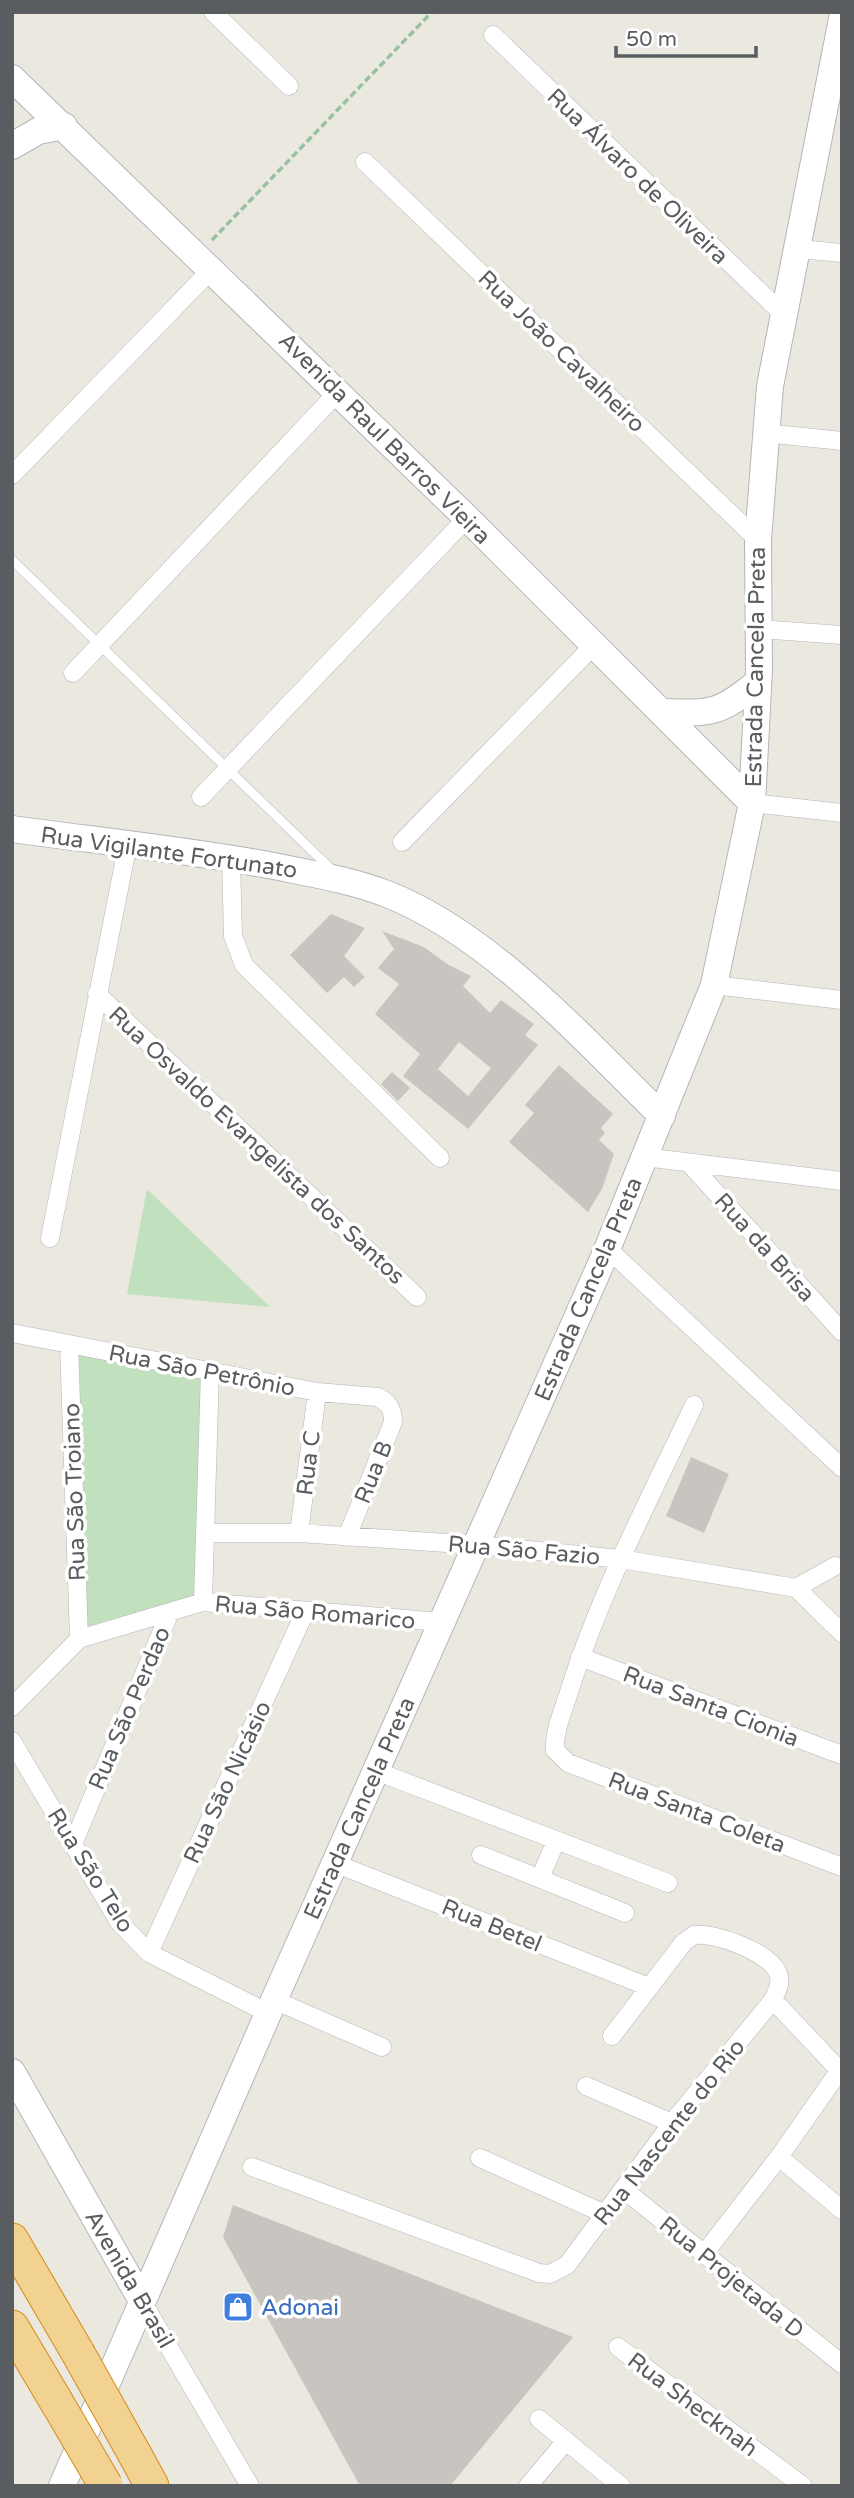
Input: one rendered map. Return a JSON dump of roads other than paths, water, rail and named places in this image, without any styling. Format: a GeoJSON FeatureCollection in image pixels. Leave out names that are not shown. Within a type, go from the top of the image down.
{"type":"FeatureCollection","features":[{"type":"Feature","properties":{"kind":"highway"},"geometry":{"type":"LineString","coordinates":[[12,2240],[152,2486]]}},
{"type":"Feature","properties":{"kind":"highway"},"geometry":{"type":"LineString","coordinates":[[12,2328],[106,2486]]}},
{"type":"Feature","properties":{"kind":"street"},"geometry":{"type":"LineString","coordinates":[[213,12],[289,86]]}},
{"type":"Feature","properties":{"kind":"street","name":"Estrada Cancela Preta"},"geometry":{"type":"LineString","coordinates":[[62,2486],[271,2006],[607,1248],[714,985],[752,803],[758,682],[758,540],[765,433],[784,315],[837,64],[842,19]]}},
{"type":"Feature","properties":{"kind":"street","name":"Rua Álvaro de Oliveira"},"geometry":{"type":"LineString","coordinates":[[493,35],[784,315]]}},
{"type":"Feature","properties":{"kind":"street","name":"Avenida Raul Barros Vieira"},"geometry":{"type":"LineString","coordinates":[[12,78],[467,518],[664,712],[752,803]]}},
{"type":"Feature","properties":{"kind":"street"},"geometry":{"type":"LineString","coordinates":[[12,146],[38,131],[64,126]]}},
{"type":"Feature","properties":{"kind":"street","name":"Rua João Cavalheiro"},"geometry":{"type":"LineString","coordinates":[[365,162],[758,540]]}},
{"type":"Feature","properties":{"kind":"street"},"geometry":{"type":"LineString","coordinates":[[799,249],[842,253]]}},
{"type":"Feature","properties":{"kind":"street"},"geometry":{"type":"LineString","coordinates":[[12,475],[205,262]]}},
{"type":"Feature","properties":{"kind":"street"},"geometry":{"type":"LineString","coordinates":[[73,673],[338,392]]}},
{"type":"Feature","properties":{"kind":"street"},"geometry":{"type":"LineString","coordinates":[[765,433],[842,441]]}},
{"type":"Feature","properties":{"kind":"street"},"geometry":{"type":"LineString","coordinates":[[201,797],[467,518]]}},
{"type":"Feature","properties":{"kind":"street"},"geometry":{"type":"LineString","coordinates":[[759,629],[842,635]]}},
{"type":"Feature","properties":{"kind":"street"},"geometry":{"type":"LineString","coordinates":[[402,842],[594,645]]}},
{"type":"Feature","properties":{"kind":"street"},"geometry":{"type":"LineString","coordinates":[[664,712],[702,714],[718,710],[731,704],[758,682]]}},
{"type":"Feature","properties":{"kind":"street"},"geometry":{"type":"LineString","coordinates":[[752,803],[842,813]]}},
{"type":"Feature","properties":{"kind":"street","name":"Rua Vigilante Fortunato"},"geometry":{"type":"LineString","coordinates":[[12,829],[231,858],[341,878],[389,895],[446,926],[530,988],[662,1116]]}},
{"type":"Feature","properties":{"kind":"street"},"geometry":{"type":"LineString","coordinates":[[50,1238],[128,843]]}},
{"type":"Feature","properties":{"kind":"street"},"geometry":{"type":"LineString","coordinates":[[231,858],[233,936],[244,965],[440,1158]]}},
{"type":"Feature","properties":{"kind":"street"},"geometry":{"type":"LineString","coordinates":[[714,985],[842,1000]]}},
{"type":"Feature","properties":{"kind":"street","name":"Rua Osvaldo Evangelista dos Santos"},"geometry":{"type":"LineString","coordinates":[[97,994],[417,1297]]}},
{"type":"Feature","properties":{"kind":"street"},"geometry":{"type":"LineString","coordinates":[[644,1157],[842,1181]]}},
{"type":"Feature","properties":{"kind":"street","name":"Rua da Brisa"},"geometry":{"type":"LineString","coordinates":[[688,1163],[842,1332]]}},
{"type":"Feature","properties":{"kind":"street"},"geometry":{"type":"LineString","coordinates":[[607,1248],[842,1468]]}},
{"type":"Feature","properties":{"kind":"street","name":"Rua São Petrônio"},"geometry":{"type":"LineString","coordinates":[[12,1333],[317,1392],[377,1398],[390,1406]]}},
{"type":"Feature","properties":{"kind":"street","name":"Rua São Troiano"},"geometry":{"type":"LineString","coordinates":[[69,1344],[79,1639]]}},
{"type":"Feature","properties":{"kind":"street"},"geometry":{"type":"LineString","coordinates":[[203,1602],[210,1371]]}},
{"type":"Feature","properties":{"kind":"street","name":"Rua C"},"geometry":{"type":"LineString","coordinates":[[299,1533],[317,1392]]}},
{"type":"Feature","properties":{"kind":"street"},"geometry":{"type":"LineString","coordinates":[[580,1657],[621,1559],[694,1405]]}},
{"type":"Feature","properties":{"kind":"street","name":"Rua B"},"geometry":{"type":"LineString","coordinates":[[347,1536],[393,1422],[390,1406]]}},
{"type":"Feature","properties":{"kind":"street","name":"Rua São Fazio"},"geometry":{"type":"LineString","coordinates":[[205,1533],[299,1533],[475,1545],[621,1559],[796,1588]]}},
{"type":"Feature","properties":{"kind":"street"},"geometry":{"type":"LineString","coordinates":[[835,1566],[796,1588],[842,1633]]}},
{"type":"Feature","properties":{"kind":"street","name":"Rua São Romarico"},"geometry":{"type":"LineString","coordinates":[[12,1707],[79,1639],[203,1602],[441,1622]]}},
{"type":"Feature","properties":{"kind":"street","name":"Rua São Perdao"},"geometry":{"type":"LineString","coordinates":[[73,1844],[170,1612]]}},
{"type":"Feature","properties":{"kind":"street","name":"Rua São Nicásio"},"geometry":{"type":"LineString","coordinates":[[149,1952],[305,1612]]}},
{"type":"Feature","properties":{"kind":"street","name":"Rua Santa Coleta"},"geometry":{"type":"LineString","coordinates":[[580,1657],[557,1730],[555,1750],[568,1763],[842,1867]]}},
{"type":"Feature","properties":{"kind":"street","name":"Rua Santa Cionia"},"geometry":{"type":"LineString","coordinates":[[580,1657],[842,1755]]}},
{"type":"Feature","properties":{"kind":"street","name":"Rua São Telo"},"geometry":{"type":"LineString","coordinates":[[12,1741],[119,1922],[149,1952],[271,2006],[382,2048]]}},
{"type":"Feature","properties":{"kind":"street"},"geometry":{"type":"LineString","coordinates":[[376,1771],[668,1883]]}},
{"type":"Feature","properties":{"kind":"street"},"geometry":{"type":"LineString","coordinates":[[540,1878],[556,1840]]}},
{"type":"Feature","properties":{"kind":"street"},"geometry":{"type":"LineString","coordinates":[[481,1855],[625,1913]]}},
{"type":"Feature","properties":{"kind":"street","name":"Rua Betel"},"geometry":{"type":"LineString","coordinates":[[334,1864],[649,1987]]}},
{"type":"Feature","properties":{"kind":"street"},"geometry":{"type":"LineString","coordinates":[[612,2036],[684,1942],[694,1935],[707,1933],[763,1958],[777,1971],[780,1983],[773,2000],[841,2070],[704,2255]]}},
{"type":"Feature","properties":{"kind":"street","name":"Rua Nascente do Rio"},"geometry":{"type":"LineString","coordinates":[[252,2167],[540,2273],[551,2274],[568,2265],[671,2123],[773,2000]]}},
{"type":"Feature","properties":{"kind":"street","name":"Avenida Brasil"},"geometry":{"type":"LineString","coordinates":[[12,2072],[250,2486]]}},
{"type":"Feature","properties":{"kind":"street"},"geometry":{"type":"LineString","coordinates":[[586,2086],[671,2123]]}},
{"type":"Feature","properties":{"kind":"street"},"geometry":{"type":"LineString","coordinates":[[779,2157],[842,2210]]}},
{"type":"Feature","properties":{"kind":"street"},"geometry":{"type":"LineString","coordinates":[[480,2158],[604,2214]]}},
{"type":"Feature","properties":{"kind":"street","name":"Rua Projetada D"},"geometry":{"type":"LineString","coordinates":[[624,2189],[842,2364]]}},
{"type":"Feature","properties":{"kind":"street","name":"Rua Shecknah"},"geometry":{"type":"LineString","coordinates":[[618,2347],[803,2486]]}},
{"type":"Feature","properties":{"kind":"street"},"geometry":{"type":"LineString","coordinates":[[539,2419],[621,2486]]}},
{"type":"Feature","properties":{"kind":"street"},"geometry":{"type":"LineString","coordinates":[[528,2486],[566,2441]]}},
{"type":"Feature","properties":{"kind":"lane"},"geometry":{"type":"LineString","coordinates":[[12,560],[98,647],[228,767],[341,878]]}},
{"type":"Feature","properties":{"kind":"place","name":"Adonai"},"geometry":{"type":"Point","coordinates":[238,2307]}}]}
